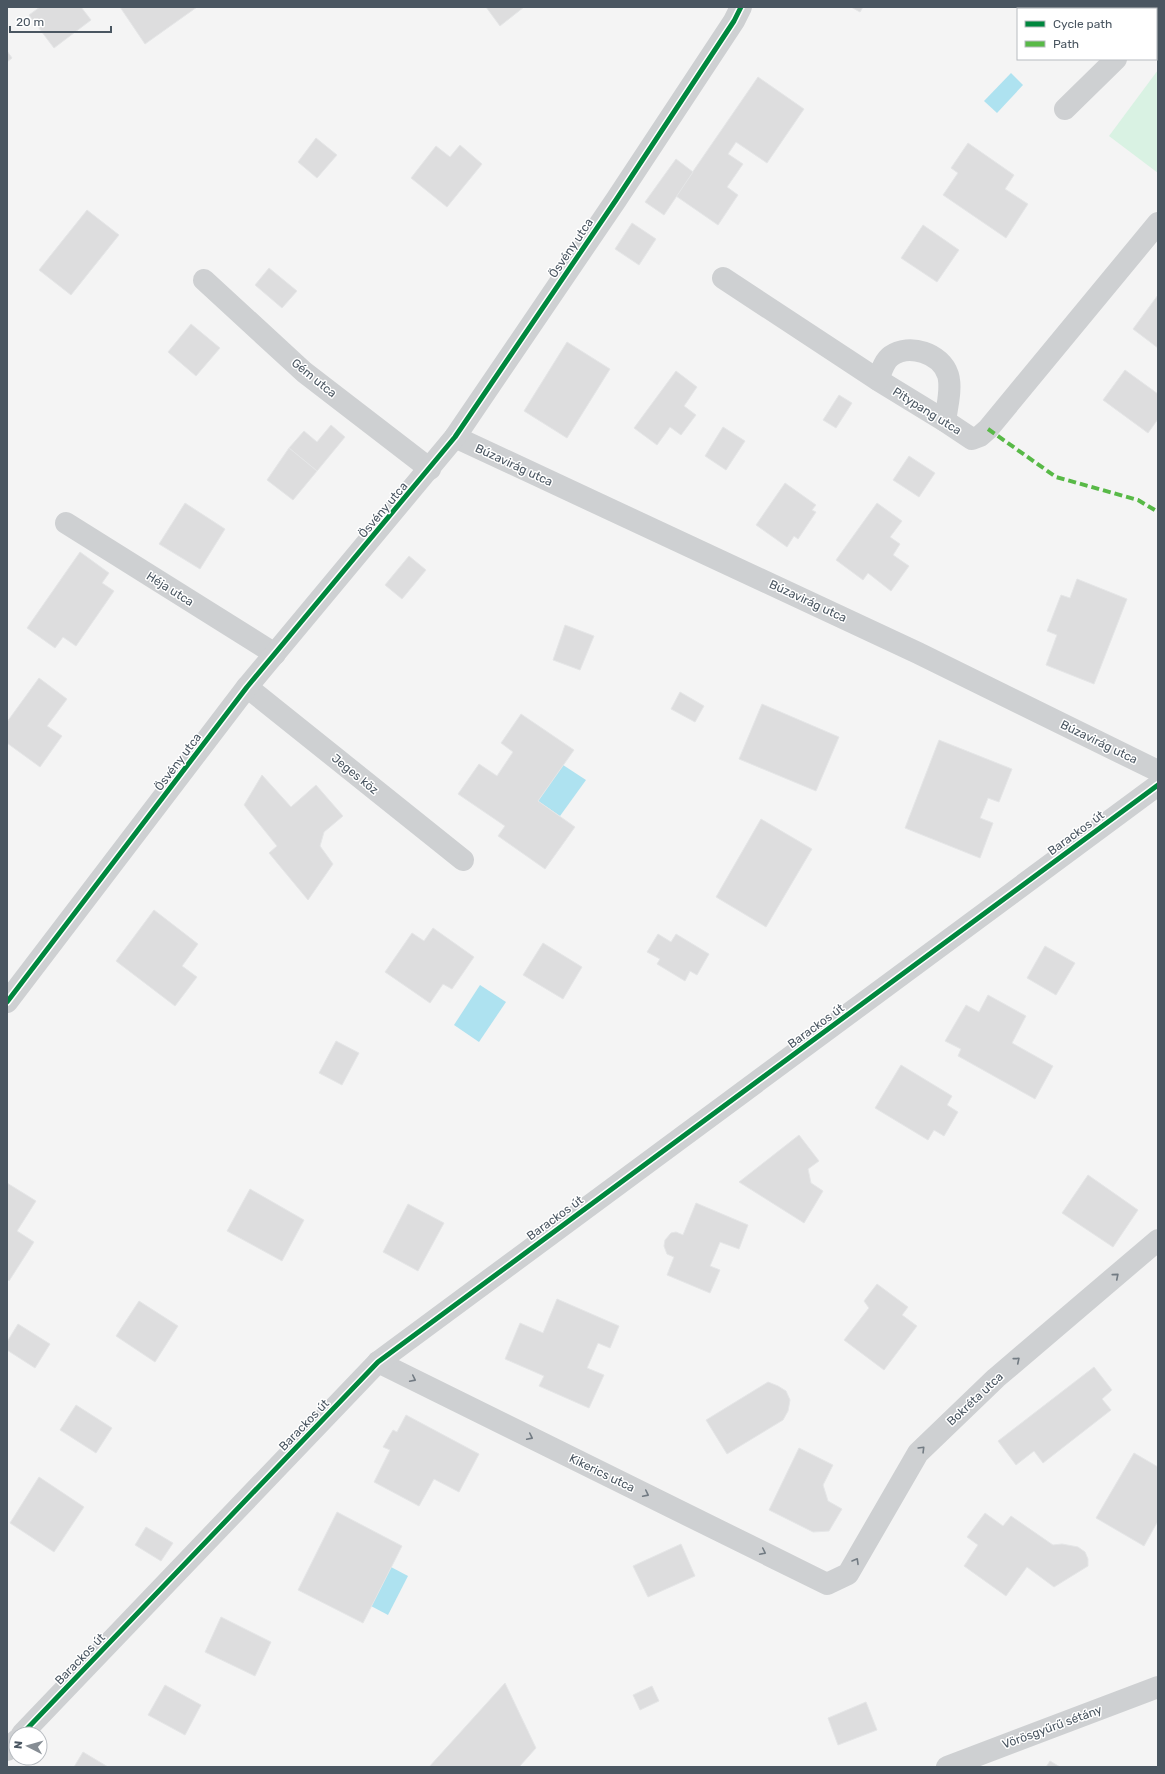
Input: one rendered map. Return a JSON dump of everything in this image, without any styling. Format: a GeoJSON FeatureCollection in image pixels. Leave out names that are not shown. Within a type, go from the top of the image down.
{"type":"FeatureCollection","features":[{"type":"Feature","properties":{"kind":"street","name":"Ösvény utca"},"geometry":{"type":"LineString","coordinates":[[7,1002],[274,654],[430,469],[455,437],[616,200],[734,21],[741,7]]}},
{"type":"Feature","properties":{"kind":"street"},"geometry":{"type":"LineString","coordinates":[[1065,110],[1115,60]]}},
{"type":"Feature","properties":{"kind":"street","name":"Pitypang utca"},"geometry":{"type":"LineString","coordinates":[[723,278],[878,380],[972,439],[980,436],[1026,385],[1158,223]]}},
{"type":"Feature","properties":{"kind":"street","name":"Gém utca"},"geometry":{"type":"LineString","coordinates":[[204,280],[304,372],[430,469]]}},
{"type":"Feature","properties":{"kind":"street"},"geometry":{"type":"LineString","coordinates":[[878,380],[890,357],[898,352],[910,351],[933,356],[942,364],[948,374],[949,385],[945,421]]}},
{"type":"Feature","properties":{"kind":"street","name":"Búzavirág utca"},"geometry":{"type":"LineString","coordinates":[[455,437],[918,653],[1158,771]]}},
{"type":"Feature","properties":{"kind":"street","name":"Héja utca"},"geometry":{"type":"LineString","coordinates":[[66,523],[274,654]]}},
{"type":"Feature","properties":{"kind":"street","name":"Jeges köz"},"geometry":{"type":"LineString","coordinates":[[248,687],[463,860]]}},
{"type":"Feature","properties":{"kind":"street","name":"Barackos út"},"geometry":{"type":"LineString","coordinates":[[30,1726],[378,1362],[1158,785]]}},
{"type":"Feature","properties":{"kind":"street","name":"Bokréta utca"},"geometry":{"type":"LineString","coordinates":[[827,1584],[848,1574],[918,1453],[996,1378],[1158,1240]]}},
{"type":"Feature","properties":{"kind":"street","name":"Kikerics utca"},"geometry":{"type":"LineString","coordinates":[[378,1362],[827,1584]]}},
{"type":"Feature","properties":{"kind":"street","name":"Vörösgyűrű sétány"},"geometry":{"type":"LineString","coordinates":[[947,1767],[1158,1688]]}},
{"type":"Feature","properties":{"kind":"green space"},"geometry":{"type":"Polygon","coordinates":[[[1158,70],[1158,173],[1109,136],[1158,70]]]}},
{"type":"Feature","properties":{"kind":"water"},"geometry":{"type":"Polygon","coordinates":[[[1011,73],[1023,85],[997,113],[984,101],[1011,73]]]}},
{"type":"Feature","properties":{"kind":"water"},"geometry":{"type":"Polygon","coordinates":[[[563,765],[586,780],[560,816],[538,801],[563,765]]]}},
{"type":"Feature","properties":{"kind":"water"},"geometry":{"type":"Polygon","coordinates":[[[480,985],[506,1002],[479,1042],[454,1025],[480,985]]]}},
{"type":"Feature","properties":{"kind":"water"},"geometry":{"type":"Polygon","coordinates":[[[391,1567],[408,1576],[388,1615],[371,1606],[391,1567]]]}},
{"type":"Feature","properties":{"kind":"building"},"geometry":{"type":"Polygon","coordinates":[[[40,7],[81,7],[91,20],[54,48],[29,15],[40,7]]]}},
{"type":"Feature","properties":{"kind":"building"},"geometry":{"type":"Polygon","coordinates":[[[120,7],[197,7],[145,44],[120,7]]]}},
{"type":"Feature","properties":{"kind":"building"},"geometry":{"type":"Polygon","coordinates":[[[486,7],[524,7],[500,26],[486,7]]]}},
{"type":"Feature","properties":{"kind":"building"},"geometry":{"type":"Polygon","coordinates":[[[851,7],[863,7],[860,12],[851,7]]]}},
{"type":"Feature","properties":{"kind":"building"},"geometry":{"type":"Polygon","coordinates":[[[1078,7],[1079,8],[1060,8],[1078,7]]]}},
{"type":"Feature","properties":{"kind":"building"},"geometry":{"type":"Polygon","coordinates":[[[7,51],[12,58],[7,62],[7,51]]]}},
{"type":"Feature","properties":{"kind":"building"},"geometry":{"type":"Polygon","coordinates":[[[758,77],[804,109],[767,163],[736,142],[728,154],[743,164],[727,187],[738,195],[718,225],[676,196],[758,77]]]}},
{"type":"Feature","properties":{"kind":"building"},"geometry":{"type":"Polygon","coordinates":[[[316,138],[337,155],[317,178],[298,162],[316,138]]]}},
{"type":"Feature","properties":{"kind":"building"},"geometry":{"type":"Polygon","coordinates":[[[968,143],[1014,175],[1005,189],[1028,204],[1006,238],[943,195],[958,173],[951,168],[968,143]]]}},
{"type":"Feature","properties":{"kind":"building"},"geometry":{"type":"Polygon","coordinates":[[[460,145],[482,164],[447,207],[411,178],[436,146],[450,157],[460,145]]]}},
{"type":"Feature","properties":{"kind":"building"},"geometry":{"type":"Polygon","coordinates":[[[676,159],[693,172],[664,215],[645,202],[676,159]]]}},
{"type":"Feature","properties":{"kind":"building"},"geometry":{"type":"Polygon","coordinates":[[[87,210],[119,235],[71,295],[39,270],[87,210]]]}},
{"type":"Feature","properties":{"kind":"building"},"geometry":{"type":"Polygon","coordinates":[[[632,223],[656,239],[639,265],[615,249],[632,223]]]}},
{"type":"Feature","properties":{"kind":"building"},"geometry":{"type":"Polygon","coordinates":[[[923,225],[959,250],[937,282],[901,258],[923,225]]]}},
{"type":"Feature","properties":{"kind":"building"},"geometry":{"type":"Polygon","coordinates":[[[269,268],[297,291],[282,308],[255,285],[269,268]]]}},
{"type":"Feature","properties":{"kind":"building"},"geometry":{"type":"Polygon","coordinates":[[[1158,295],[1158,348],[1133,329],[1158,295]]]}},
{"type":"Feature","properties":{"kind":"building"},"geometry":{"type":"Polygon","coordinates":[[[191,324],[220,348],[196,376],[168,352],[191,324]]]}},
{"type":"Feature","properties":{"kind":"building"},"geometry":{"type":"Polygon","coordinates":[[[567,342],[610,369],[567,438],[524,411],[567,342]]]}},
{"type":"Feature","properties":{"kind":"building"},"geometry":{"type":"Polygon","coordinates":[[[1125,370],[1158,394],[1158,419],[1148,433],[1103,400],[1125,370]]]}},
{"type":"Feature","properties":{"kind":"building"},"geometry":{"type":"Polygon","coordinates":[[[676,371],[697,387],[684,406],[696,415],[681,435],[670,427],[657,445],[634,428],[676,371]]]}},
{"type":"Feature","properties":{"kind":"building"},"geometry":{"type":"Polygon","coordinates":[[[839,395],[852,403],[836,428],[823,420],[839,395]]]}},
{"type":"Feature","properties":{"kind":"building"},"geometry":{"type":"Polygon","coordinates":[[[331,425],[345,437],[317,471],[289,448],[304,431],[317,442],[331,425]]]}},
{"type":"Feature","properties":{"kind":"building"},"geometry":{"type":"Polygon","coordinates":[[[723,427],[745,441],[726,470],[705,456],[723,427]]]}},
{"type":"Feature","properties":{"kind":"building"},"geometry":{"type":"Polygon","coordinates":[[[289,448],[317,471],[293,500],[267,480],[289,448]]]}},
{"type":"Feature","properties":{"kind":"building"},"geometry":{"type":"Polygon","coordinates":[[[909,456],[935,473],[919,497],[893,480],[909,456]]]}},
{"type":"Feature","properties":{"kind":"building"},"geometry":{"type":"Polygon","coordinates":[[[785,483],[816,505],[812,510],[816,512],[798,539],[794,536],[787,547],[756,525],[785,483]]]}},
{"type":"Feature","properties":{"kind":"building"},"geometry":{"type":"Polygon","coordinates":[[[185,503],[225,529],[200,569],[159,544],[185,503]]]}},
{"type":"Feature","properties":{"kind":"building"},"geometry":{"type":"Polygon","coordinates":[[[877,503],[902,521],[890,537],[900,544],[893,555],[909,566],[891,591],[868,573],[863,580],[836,560],[877,503]]]}},
{"type":"Feature","properties":{"kind":"building"},"geometry":{"type":"Polygon","coordinates":[[[80,552],[109,573],[102,583],[114,591],[76,646],[63,637],[55,648],[27,628],[80,552]]]}},
{"type":"Feature","properties":{"kind":"building"},"geometry":{"type":"Polygon","coordinates":[[[409,556],[426,570],[402,599],[385,585],[409,556]]]}},
{"type":"Feature","properties":{"kind":"building"},"geometry":{"type":"Polygon","coordinates":[[[1077,579],[1127,599],[1094,684],[1046,665],[1057,635],[1047,631],[1061,595],[1070,598],[1077,579]]]}},
{"type":"Feature","properties":{"kind":"building"},"geometry":{"type":"Polygon","coordinates":[[[565,625],[594,636],[580,670],[553,660],[565,625]]]}},
{"type":"Feature","properties":{"kind":"building"},"geometry":{"type":"Polygon","coordinates":[[[39,678],[67,699],[47,726],[62,736],[40,767],[7,743],[7,722],[39,678]]]}},
{"type":"Feature","properties":{"kind":"building"},"geometry":{"type":"Polygon","coordinates":[[[680,692],[704,706],[695,722],[671,709],[680,692]]]}},
{"type":"Feature","properties":{"kind":"building"},"geometry":{"type":"Polygon","coordinates":[[[762,704],[839,737],[816,791],[739,759],[762,704]]]}},
{"type":"Feature","properties":{"kind":"building"},"geometry":{"type":"Polygon","coordinates":[[[521,714],[574,750],[538,801],[575,827],[545,869],[498,836],[505,826],[458,794],[479,764],[497,776],[513,752],[501,743],[521,714]]]}},
{"type":"Feature","properties":{"kind":"building"},"geometry":{"type":"Polygon","coordinates":[[[939,740],[1012,769],[999,802],[988,798],[980,818],[993,823],[980,858],[905,828],[939,740]]]}},
{"type":"Feature","properties":{"kind":"building"},"geometry":{"type":"Polygon","coordinates":[[[262,775],[291,807],[316,785],[343,816],[324,832],[320,846],[333,864],[308,900],[269,853],[277,846],[244,805],[262,775]]]}},
{"type":"Feature","properties":{"kind":"building"},"geometry":{"type":"Polygon","coordinates":[[[761,819],[812,849],[766,927],[716,897],[761,819]]]}},
{"type":"Feature","properties":{"kind":"building"},"geometry":{"type":"Polygon","coordinates":[[[154,910],[198,944],[182,966],[197,977],[175,1006],[116,961],[154,910]]]}},
{"type":"Feature","properties":{"kind":"building"},"geometry":{"type":"Polygon","coordinates":[[[433,928],[474,957],[452,989],[443,984],[430,1003],[385,972],[412,933],[424,941],[433,928]]]}},
{"type":"Feature","properties":{"kind":"building"},"geometry":{"type":"Polygon","coordinates":[[[658,934],[671,942],[676,934],[709,954],[697,975],[690,971],[685,981],[657,964],[660,959],[647,952],[658,934]]]}},
{"type":"Feature","properties":{"kind":"building"},"geometry":{"type":"Polygon","coordinates":[[[543,943],[582,967],[563,999],[523,975],[543,943]]]}},
{"type":"Feature","properties":{"kind":"building"},"geometry":{"type":"Polygon","coordinates":[[[1045,946],[1075,963],[1056,995],[1027,978],[1045,946]]]}},
{"type":"Feature","properties":{"kind":"building"},"geometry":{"type":"Polygon","coordinates":[[[988,995],[1026,1016],[1012,1043],[1053,1066],[1035,1099],[958,1056],[961,1049],[945,1041],[966,1005],[979,1012],[988,995]]]}},
{"type":"Feature","properties":{"kind":"building"},"geometry":{"type":"Polygon","coordinates":[[[336,1041],[359,1053],[342,1085],[319,1073],[336,1041]]]}},
{"type":"Feature","properties":{"kind":"building"},"geometry":{"type":"Polygon","coordinates":[[[901,1065],[952,1096],[947,1105],[958,1112],[944,1136],[934,1130],[928,1140],[875,1108],[901,1065]]]}},
{"type":"Feature","properties":{"kind":"building"},"geometry":{"type":"Polygon","coordinates":[[[799,1135],[819,1161],[808,1169],[811,1183],[823,1191],[804,1223],[739,1182],[799,1135]]]}},
{"type":"Feature","properties":{"kind":"building"},"geometry":{"type":"Polygon","coordinates":[[[1088,1175],[1138,1210],[1113,1247],[1062,1213],[1088,1175]]]}},
{"type":"Feature","properties":{"kind":"building"},"geometry":{"type":"Polygon","coordinates":[[[7,1183],[36,1201],[17,1231],[34,1242],[9,1281],[7,1279],[7,1183]]]}},
{"type":"Feature","properties":{"kind":"building"},"geometry":{"type":"Polygon","coordinates":[[[250,1189],[304,1220],[282,1261],[227,1231],[250,1189]]]}},
{"type":"Feature","properties":{"kind":"building"},"geometry":{"type":"Polygon","coordinates":[[[696,1203],[748,1225],[739,1249],[720,1242],[710,1266],[720,1270],[710,1293],[667,1275],[674,1257],[667,1254],[664,1246],[665,1240],[671,1233],[676,1232],[683,1235],[696,1203]]]}},
{"type":"Feature","properties":{"kind":"building"},"geometry":{"type":"Polygon","coordinates":[[[408,1204],[444,1223],[418,1271],[383,1252],[408,1204]]]}},
{"type":"Feature","properties":{"kind":"building"},"geometry":{"type":"Polygon","coordinates":[[[877,1284],[908,1307],[902,1315],[917,1326],[884,1370],[844,1340],[869,1308],[864,1301],[877,1284]]]}},
{"type":"Feature","properties":{"kind":"building"},"geometry":{"type":"Polygon","coordinates":[[[557,1299],[619,1326],[610,1348],[598,1343],[587,1368],[604,1375],[589,1408],[539,1386],[544,1376],[505,1359],[520,1323],[543,1333],[557,1299]]]}},
{"type":"Feature","properties":{"kind":"building"},"geometry":{"type":"Polygon","coordinates":[[[139,1301],[178,1326],[155,1362],[116,1336],[139,1301]]]}},
{"type":"Feature","properties":{"kind":"building"},"geometry":{"type":"Polygon","coordinates":[[[18,1324],[50,1344],[35,1368],[7,1350],[7,1342],[18,1324]]]}},
{"type":"Feature","properties":{"kind":"building"},"geometry":{"type":"Polygon","coordinates":[[[1094,1367],[1112,1390],[1102,1399],[1111,1410],[1043,1463],[1034,1451],[1016,1465],[998,1441],[1094,1367]]]}},
{"type":"Feature","properties":{"kind":"building"},"geometry":{"type":"Polygon","coordinates":[[[768,1382],[786,1391],[790,1400],[788,1411],[783,1420],[727,1454],[706,1420],[768,1382]]]}},
{"type":"Feature","properties":{"kind":"building"},"geometry":{"type":"Polygon","coordinates":[[[76,1405],[112,1428],[96,1453],[60,1430],[76,1405]]]}},
{"type":"Feature","properties":{"kind":"building"},"geometry":{"type":"Polygon","coordinates":[[[406,1415],[479,1454],[459,1492],[434,1479],[419,1506],[374,1482],[390,1450],[383,1447],[393,1430],[397,1432],[406,1415]]]}},
{"type":"Feature","properties":{"kind":"building"},"geometry":{"type":"Polygon","coordinates":[[[799,1448],[833,1465],[823,1485],[828,1501],[842,1509],[829,1531],[813,1532],[769,1510],[799,1448]]]}},
{"type":"Feature","properties":{"kind":"building"},"geometry":{"type":"Polygon","coordinates":[[[1134,1453],[1158,1467],[1158,1521],[1144,1546],[1096,1518],[1134,1453]]]}},
{"type":"Feature","properties":{"kind":"building"},"geometry":{"type":"Polygon","coordinates":[[[39,1477],[84,1507],[54,1552],[10,1523],[39,1477]]]}},
{"type":"Feature","properties":{"kind":"building"},"geometry":{"type":"Polygon","coordinates":[[[337,1512],[402,1546],[363,1623],[298,1590],[337,1512]]]}},
{"type":"Feature","properties":{"kind":"building"},"geometry":{"type":"Polygon","coordinates":[[[985,1513],[1003,1526],[1011,1516],[1053,1545],[1062,1544],[1078,1547],[1085,1552],[1088,1559],[1088,1566],[1054,1587],[1027,1567],[1006,1596],[964,1566],[978,1545],[967,1537],[985,1513]]]}},
{"type":"Feature","properties":{"kind":"building"},"geometry":{"type":"Polygon","coordinates":[[[146,1527],[173,1543],[161,1561],[135,1545],[146,1527]]]}},
{"type":"Feature","properties":{"kind":"building"},"geometry":{"type":"Polygon","coordinates":[[[681,1544],[695,1576],[648,1597],[633,1566],[681,1544]]]}},
{"type":"Feature","properties":{"kind":"building"},"geometry":{"type":"Polygon","coordinates":[[[221,1617],[271,1642],[255,1676],[205,1652],[221,1617]]]}},
{"type":"Feature","properties":{"kind":"building"},"geometry":{"type":"Polygon","coordinates":[[[505,1683],[536,1748],[519,1767],[429,1767],[505,1683]]]}},
{"type":"Feature","properties":{"kind":"building"},"geometry":{"type":"Polygon","coordinates":[[[165,1685],[201,1705],[185,1735],[148,1715],[165,1685]]]}},
{"type":"Feature","properties":{"kind":"building"},"geometry":{"type":"Polygon","coordinates":[[[652,1686],[659,1701],[640,1710],[633,1695],[652,1686]]]}},
{"type":"Feature","properties":{"kind":"building"},"geometry":{"type":"Polygon","coordinates":[[[866,1702],[877,1730],[838,1745],[828,1718],[866,1702]]]}},
{"type":"Feature","properties":{"kind":"building"},"geometry":{"type":"Polygon","coordinates":[[[83,1752],[108,1767],[74,1767],[83,1752]]]}},
{"type":"Feature","properties":{"kind":"building"},"geometry":{"type":"Polygon","coordinates":[[[1050,1761],[1060,1767],[1046,1767],[1050,1761]]]}},
{"type":"Feature","properties":{"kind":"marked path"},"geometry":{"type":"LineString","coordinates":[[988,429],[1056,477],[1138,500],[1158,512]]}},
{"type":"Feature","properties":{"kind":"cycle path"},"geometry":{"type":"LineString","coordinates":[[7,1002],[247,687],[455,437],[616,200],[734,21],[741,7]]}},
{"type":"Feature","properties":{"kind":"cycle path"},"geometry":{"type":"LineString","coordinates":[[30,1726],[378,1362],[1158,785]]}}]}
